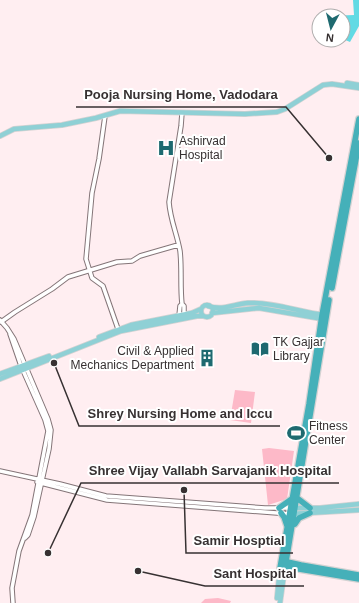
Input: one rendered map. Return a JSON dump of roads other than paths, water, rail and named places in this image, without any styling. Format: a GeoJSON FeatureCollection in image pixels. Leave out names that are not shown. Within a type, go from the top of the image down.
{"type":"FeatureCollection","features":[{"type":"Feature","properties":{"kind":"highway"},"geometry":{"type":"LineString","coordinates":[[359,119],[310,397],[283,568],[299,569],[359,579]]}},
{"type":"Feature","properties":{"kind":"highway"},"geometry":{"type":"LineString","coordinates":[[324,317],[359,143]]}},
{"type":"Feature","properties":{"kind":"highway"},"geometry":{"type":"LineString","coordinates":[[290,528],[299,518],[310,510],[295,498]]}},
{"type":"Feature","properties":{"kind":"highway"},"geometry":{"type":"LineString","coordinates":[[290,528],[280,511],[295,498]]}},
{"type":"Feature","properties":{"kind":"highway"},"geometry":{"type":"LineString","coordinates":[[284,561],[359,575]]}},
{"type":"Feature","properties":{"kind":"highway"},"geometry":{"type":"LineString","coordinates":[[283,577],[289,571],[299,569]]}},
{"type":"Feature","properties":{"kind":"main road"},"geometry":{"type":"LineString","coordinates":[[0,136],[14,129],[52,127],[80,122],[120,111],[134,110],[182,113],[245,114],[270,113],[285,109],[318,84],[326,82],[339,82],[359,85]]}},
{"type":"Feature","properties":{"kind":"main road"},"geometry":{"type":"LineString","coordinates":[[297,100],[323,85],[339,85],[359,88]]}},
{"type":"Feature","properties":{"kind":"main road"},"geometry":{"type":"LineString","coordinates":[[0,374],[24,367],[121,331],[182,317],[201,309],[204,306],[222,308],[247,303],[268,304],[324,317]]}},
{"type":"Feature","properties":{"kind":"main road"},"geometry":{"type":"LineString","coordinates":[[208,306],[211,308],[212,313]]}},
{"type":"Feature","properties":{"kind":"main road"},"geometry":{"type":"LineString","coordinates":[[0,379],[24,367],[131,324],[182,317],[208,317],[212,313],[259,308],[324,317]]}},
{"type":"Feature","properties":{"kind":"main road"},"geometry":{"type":"LineString","coordinates":[[201,309],[203,316]]}},
{"type":"Feature","properties":{"kind":"main road"},"geometry":{"type":"LineString","coordinates":[[310,510],[359,504]]}},
{"type":"Feature","properties":{"kind":"main road"},"geometry":{"type":"LineString","coordinates":[[293,511],[359,510]]}},
{"type":"Feature","properties":{"kind":"main road"},"geometry":{"type":"LineString","coordinates":[[278,603],[283,577],[283,568]]}},
{"type":"Feature","properties":{"kind":"main road"},"geometry":{"type":"LineString","coordinates":[[278,603],[283,568]]}},
{"type":"Feature","properties":{"kind":"street"},"geometry":{"type":"LineString","coordinates":[[182,113],[169,202],[178,245],[182,304],[180,306],[182,317]]}},
{"type":"Feature","properties":{"kind":"street"},"geometry":{"type":"LineString","coordinates":[[105,116],[91,209],[86,259],[88,270],[92,278],[103,286],[118,329]]}},
{"type":"Feature","properties":{"kind":"street"},"geometry":{"type":"LineString","coordinates":[[13,603],[12,588],[19,551],[24,539],[28,535],[34,517],[40,481],[49,449],[51,430],[48,419],[10,334],[1,321],[39,298],[68,277],[117,262],[132,261],[140,256],[178,245]]}},
{"type":"Feature","properties":{"kind":"street"},"geometry":{"type":"LineString","coordinates":[[0,471],[106,496],[265,510],[293,511]]}},
{"type":"Feature","properties":{"kind":"water"},"geometry":{"type":"Polygon","coordinates":[[[353,0],[359,0],[359,26],[351,40],[351,15],[354,15],[353,0]]]}},
{"type":"Feature","properties":{"kind":"place","name":"Ashirvad Hospital"},"geometry":{"type":"Point","coordinates":[166,148]}},
{"type":"Feature","properties":{"kind":"place","name":"Pooja Nursing Home, Vadodara"},"geometry":{"type":"Point","coordinates":[329,158]}},
{"type":"Feature","properties":{"kind":"place","name":"TK Gajjar Library"},"geometry":{"type":"Point","coordinates":[260,349]}},
{"type":"Feature","properties":{"kind":"place","name":"Civil & Applied Mechanics Department"},"geometry":{"type":"Point","coordinates":[207,358]}},
{"type":"Feature","properties":{"kind":"place","name":"Shrey Nursing Home and Iccu"},"geometry":{"type":"Point","coordinates":[54,363]}},
{"type":"Feature","properties":{"kind":"place","name":"Fitness Center"},"geometry":{"type":"Point","coordinates":[296,433]}},
{"type":"Feature","properties":{"kind":"place","name":"Samir Hosptial"},"geometry":{"type":"Point","coordinates":[184,490]}},
{"type":"Feature","properties":{"kind":"place","name":"Shree Vijay Vallabh Sarvajanik Hospital"},"geometry":{"type":"Point","coordinates":[48,553]}},
{"type":"Feature","properties":{"kind":"place","name":"Sant Hospital"},"geometry":{"type":"Point","coordinates":[138,571]}}]}
